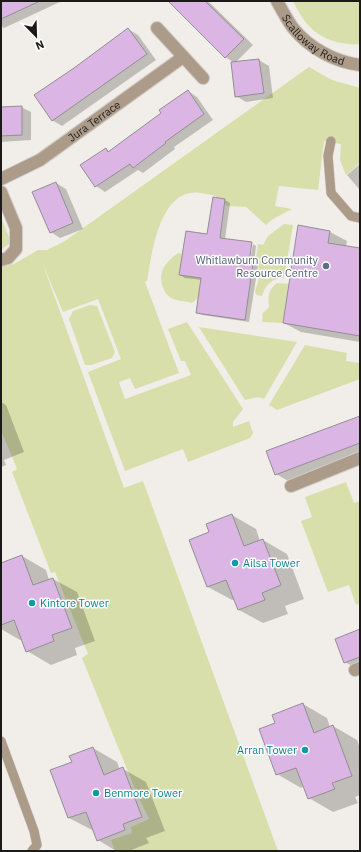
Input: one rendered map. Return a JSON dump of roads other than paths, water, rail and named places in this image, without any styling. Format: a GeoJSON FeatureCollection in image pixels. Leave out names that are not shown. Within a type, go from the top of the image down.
{"type":"FeatureCollection","features":[{"type":"Feature","properties":{"kind":"street","name":"Scalloway Road"},"geometry":{"type":"LineString","coordinates":[[277,1],[293,28],[310,45],[340,60],[360,65]]}},
{"type":"Feature","properties":{"kind":"street"},"geometry":{"type":"LineString","coordinates":[[157,28],[203,78]]}},
{"type":"Feature","properties":{"kind":"street","name":"Jura Terrace"},"geometry":{"type":"LineString","coordinates":[[1,179],[40,160],[183,57]]}},
{"type":"Feature","properties":{"kind":"street"},"geometry":{"type":"LineString","coordinates":[[1,192],[16,228],[16,249],[8,258],[1,260]]}},
{"type":"Feature","properties":{"kind":"street"},"geometry":{"type":"LineString","coordinates":[[291,486],[360,458]]}},
{"type":"Feature","properties":{"kind":"lane"},"geometry":{"type":"LineString","coordinates":[[330,141],[328,156],[331,193],[351,216],[360,218]]}},
{"type":"Feature","properties":{"kind":"lane"},"geometry":{"type":"LineString","coordinates":[[1,741],[34,831],[37,845],[32,851]]}},
{"type":"Feature","properties":{"kind":"place","name":"Whitlawburn Community Resource Centre"},"geometry":{"type":"Point","coordinates":[326,266]}},
{"type":"Feature","properties":{"kind":"place","name":"Ailsa Tower"},"geometry":{"type":"Point","coordinates":[235,563]}},
{"type":"Feature","properties":{"kind":"place","name":"Kintore Tower"},"geometry":{"type":"Point","coordinates":[32,603]}},
{"type":"Feature","properties":{"kind":"place","name":"Arran Tower"},"geometry":{"type":"Point","coordinates":[305,750]}},
{"type":"Feature","properties":{"kind":"place","name":"Benmore Tower"},"geometry":{"type":"Point","coordinates":[96,793]}}]}
